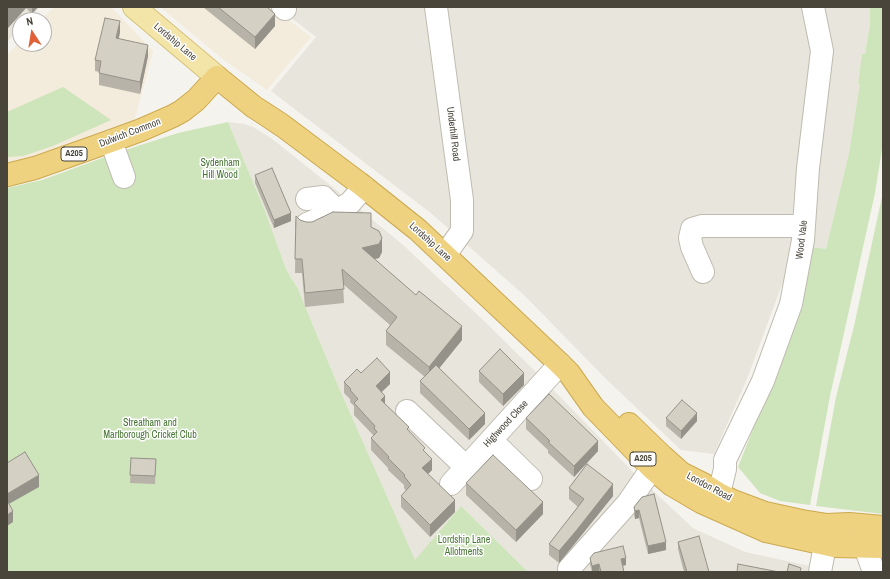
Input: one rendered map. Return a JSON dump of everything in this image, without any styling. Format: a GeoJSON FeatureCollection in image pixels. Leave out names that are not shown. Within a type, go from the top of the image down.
{"type":"FeatureCollection","features":[{"type":"Feature","properties":{"kind":"highway","name":"Dulwich Common"},"geometry":{"type":"LineString","coordinates":[[7,175],[35,168],[111,141],[141,130],[182,111],[196,100],[217,77]]}},
{"type":"Feature","properties":{"kind":"highway","name":"Lordship Lane"},"geometry":{"type":"LineString","coordinates":[[217,77],[254,107],[284,126],[418,230],[565,369],[593,407],[652,468],[672,485],[708,493]]}},
{"type":"Feature","properties":{"kind":"highway","name":"London Road"},"geometry":{"type":"LineString","coordinates":[[565,369],[600,396],[662,456],[682,473],[708,493],[766,531],[826,535],[849,524],[883,527]]}},
{"type":"Feature","properties":{"kind":"highway","name":"London Road"},"geometry":{"type":"LineString","coordinates":[[826,535],[844,547],[874,547]]}},
{"type":"Feature","properties":{"kind":"main road","name":"Lordship Lane"},"geometry":{"type":"LineString","coordinates":[[134,7],[217,77]]}},
{"type":"Feature","properties":{"kind":"street","name":"Underhill Road"},"geometry":{"type":"LineString","coordinates":[[436,7],[462,200],[462,231],[445,255]]}},
{"type":"Feature","properties":{"kind":"street","name":"Wood Vale"},"geometry":{"type":"LineString","coordinates":[[708,493],[716,464],[725,460],[763,380],[791,304],[803,240],[808,168],[822,51],[813,7]]}},
{"type":"Feature","properties":{"kind":"street"},"geometry":{"type":"LineString","coordinates":[[111,141],[124,177]]}},
{"type":"Feature","properties":{"kind":"street"},"geometry":{"type":"LineString","coordinates":[[307,224],[333,213],[350,203],[364,187]]}},
{"type":"Feature","properties":{"kind":"street"},"geometry":{"type":"LineString","coordinates":[[307,199],[323,197],[330,204],[333,213]]}},
{"type":"Feature","properties":{"kind":"street"},"geometry":{"type":"LineString","coordinates":[[703,272],[692,247],[690,238],[692,229],[702,226],[804,226]]}},
{"type":"Feature","properties":{"kind":"street","name":"Highwood Close"},"geometry":{"type":"LineString","coordinates":[[451,484],[491,440],[565,369]]}},
{"type":"Feature","properties":{"kind":"street"},"geometry":{"type":"LineString","coordinates":[[407,411],[466,467]]}},
{"type":"Feature","properties":{"kind":"street"},"geometry":{"type":"LineString","coordinates":[[491,440],[531,479]]}},
{"type":"Feature","properties":{"kind":"street"},"geometry":{"type":"LineString","coordinates":[[570,572],[569,569],[628,503],[652,468]]}},
{"type":"Feature","properties":{"kind":"street"},"geometry":{"type":"LineString","coordinates":[[820,572],[826,535]]}},
{"type":"Feature","properties":{"kind":"street"},"geometry":{"type":"LineString","coordinates":[[874,547],[874,572]]}},
{"type":"Feature","properties":{"kind":"shaded area"},"geometry":{"type":"Polygon","coordinates":[[[7,7],[40,7],[35,12],[12,12],[12,37],[7,42],[7,7]]]}},
{"type":"Feature","properties":{"kind":"shaded area"},"geometry":{"type":"Polygon","coordinates":[[[54,7],[111,7],[153,51],[134,122],[7,168],[7,55],[12,50],[12,52],[52,52],[52,12],[49,12],[54,7]]]}},
{"type":"Feature","properties":{"kind":"shaded area"},"geometry":{"type":"Polygon","coordinates":[[[160,7],[272,7],[311,37],[267,90],[224,60],[160,7]]]}},
{"type":"Feature","properties":{"kind":"shaded area"},"geometry":{"type":"Polygon","coordinates":[[[277,7],[870,7],[870,24],[865,54],[862,55],[858,83],[861,84],[849,153],[826,249],[790,243],[784,279],[747,379],[714,454],[681,450],[605,378],[525,296],[432,214],[271,91],[316,37],[277,7]]]}},
{"type":"Feature","properties":{"kind":"shaded area"},"geometry":{"type":"Polygon","coordinates":[[[228,122],[253,127],[271,138],[402,244],[481,318],[539,375],[636,475],[693,528],[745,552],[838,572],[528,572],[461,506],[415,561],[339,388],[297,287],[286,269],[265,211],[228,122]]]}},
{"type":"Feature","properties":{"kind":"green space"},"geometry":{"type":"Polygon","coordinates":[[[870,7],[883,7],[883,143],[875,193],[830,396],[810,505],[780,501],[760,493],[738,467],[803,304],[812,247],[826,249],[849,153],[860,84],[858,84],[862,54],[865,54],[870,24],[870,7]]]}},
{"type":"Feature","properties":{"kind":"green space"},"geometry":{"type":"Polygon","coordinates":[[[63,87],[111,120],[53,146],[23,156],[7,157],[7,112],[63,87]]]}},
{"type":"Feature","properties":{"kind":"green space","name":"Streatham and Marlborough Cricket Club"},"geometry":{"type":"Polygon","coordinates":[[[228,122],[265,211],[286,269],[297,287],[339,388],[415,560],[461,506],[528,572],[7,572],[7,188],[42,180],[116,153],[178,133],[228,122]]]}},
{"type":"Feature","properties":{"kind":"green space"},"geometry":{"type":"Polygon","coordinates":[[[883,192],[883,514],[816,506],[836,397],[854,326],[883,192]]]}},
{"type":"Feature","properties":{"kind":"building"},"geometry":{"type":"Polygon","coordinates":[[[218,7],[267,7],[275,14],[255,37],[218,7]]]}},
{"type":"Feature","properties":{"kind":"building"},"geometry":{"type":"Polygon","coordinates":[[[105,18],[120,21],[116,38],[148,45],[140,82],[99,73],[101,61],[95,60],[105,18]]]}},
{"type":"Feature","properties":{"kind":"building"},"geometry":{"type":"Polygon","coordinates":[[[272,168],[291,213],[274,220],[255,175],[272,168]]]}},
{"type":"Feature","properties":{"kind":"building"},"geometry":{"type":"Polygon","coordinates":[[[333,212],[371,213],[371,227],[379,231],[382,238],[379,244],[362,248],[416,295],[419,291],[462,326],[429,367],[386,331],[397,317],[342,269],[344,289],[305,293],[302,259],[295,259],[296,216],[300,220],[312,222],[333,212]]]}},
{"type":"Feature","properties":{"kind":"building"},"geometry":{"type":"Polygon","coordinates":[[[500,349],[524,373],[503,394],[479,371],[500,349]]]}},
{"type":"Feature","properties":{"kind":"building"},"geometry":{"type":"Polygon","coordinates":[[[377,358],[390,372],[376,386],[385,396],[381,400],[409,427],[407,429],[425,448],[423,450],[432,459],[422,468],[455,500],[430,525],[401,496],[411,485],[404,476],[405,475],[371,438],[377,432],[374,428],[375,426],[354,403],[358,399],[344,382],[357,369],[361,373],[377,358]]]}},
{"type":"Feature","properties":{"kind":"building"},"geometry":{"type":"Polygon","coordinates":[[[436,365],[485,413],[469,429],[420,381],[436,365]]]}},
{"type":"Feature","properties":{"kind":"building"},"geometry":{"type":"Polygon","coordinates":[[[549,394],[598,441],[574,466],[548,442],[550,441],[526,418],[549,394]]]}},
{"type":"Feature","properties":{"kind":"building"},"geometry":{"type":"Polygon","coordinates":[[[682,400],[697,413],[681,431],[666,418],[682,400]]]}},
{"type":"Feature","properties":{"kind":"building"},"geometry":{"type":"Polygon","coordinates":[[[25,452],[39,475],[7,494],[7,463],[25,452]]]}},
{"type":"Feature","properties":{"kind":"building"},"geometry":{"type":"Polygon","coordinates":[[[493,455],[543,502],[516,530],[466,483],[493,455]]]}},
{"type":"Feature","properties":{"kind":"building"},"geometry":{"type":"Polygon","coordinates":[[[131,458],[156,459],[155,476],[130,475],[131,458]]]}},
{"type":"Feature","properties":{"kind":"building"},"geometry":{"type":"Polygon","coordinates":[[[587,464],[613,484],[559,551],[549,544],[584,499],[569,488],[587,464]]]}},
{"type":"Feature","properties":{"kind":"building"},"geometry":{"type":"Polygon","coordinates":[[[654,494],[666,542],[648,546],[639,510],[635,511],[634,507],[642,497],[654,494]]]}},
{"type":"Feature","properties":{"kind":"building"},"geometry":{"type":"Polygon","coordinates":[[[7,500],[13,511],[7,515],[7,500]]]}},
{"type":"Feature","properties":{"kind":"building"},"geometry":{"type":"Polygon","coordinates":[[[699,536],[709,572],[687,572],[678,542],[699,536]]]}},
{"type":"Feature","properties":{"kind":"building"},"geometry":{"type":"Polygon","coordinates":[[[623,546],[626,558],[621,559],[624,572],[601,572],[599,564],[592,566],[590,558],[594,553],[623,546]]]}},
{"type":"Feature","properties":{"kind":"building"},"geometry":{"type":"Polygon","coordinates":[[[738,564],[779,572],[737,572],[738,564]]]}},
{"type":"Feature","properties":{"kind":"building"},"geometry":{"type":"Polygon","coordinates":[[[789,564],[801,568],[800,572],[787,572],[789,564]]]}},
{"type":"Feature","properties":{"kind":"park label","name":"Sydenham Hill Wood"},"geometry":{"type":"Point","coordinates":[220,168]}},
{"type":"Feature","properties":{"kind":"park label","name":"Lordship Lane Allotments"},"geometry":{"type":"Point","coordinates":[464,546]}}]}
